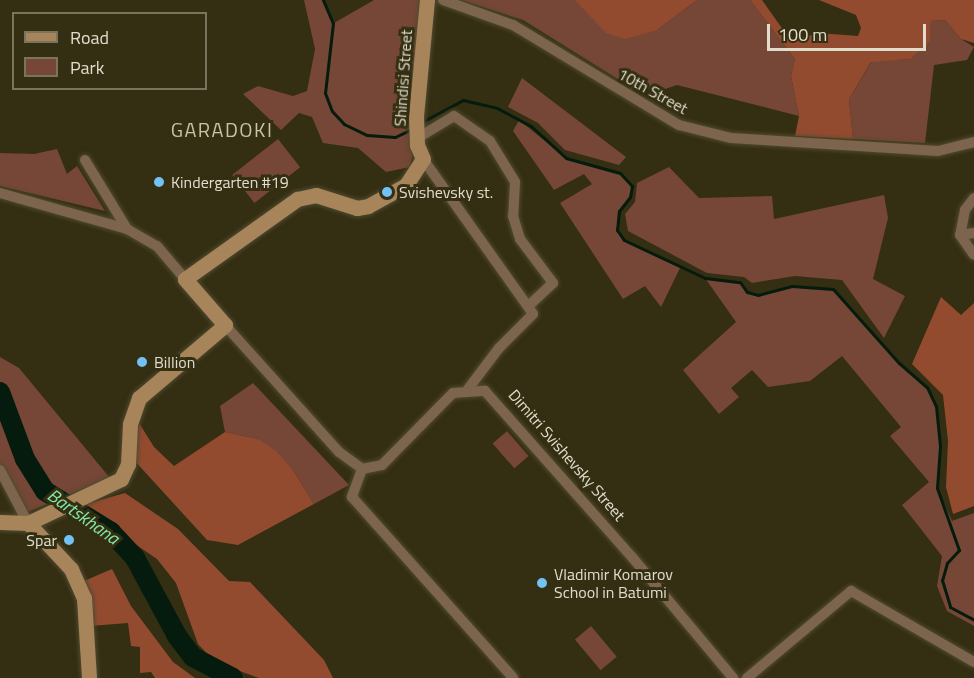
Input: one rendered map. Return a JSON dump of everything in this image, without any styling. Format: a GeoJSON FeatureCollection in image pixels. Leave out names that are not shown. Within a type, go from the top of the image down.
{"type":"FeatureCollection","features":[{"type":"Feature","properties":{"kind":"street","name":"Shindisi Street"},"geometry":{"type":"LineString","coordinates":[[423,159],[416,129],[427,0]]}},
{"type":"Feature","properties":{"kind":"street","name":"10th Street"},"geometry":{"type":"LineString","coordinates":[[443,0],[513,25],[679,125],[731,138],[938,151],[974,142]]}},
{"type":"Feature","properties":{"kind":"street"},"geometry":{"type":"LineString","coordinates":[[416,129],[454,116],[489,141],[515,182],[513,216],[520,239],[553,283],[529,306]]}},
{"type":"Feature","properties":{"kind":"street"},"geometry":{"type":"LineString","coordinates":[[0,193],[127,229],[157,246],[185,279],[225,325],[339,452],[362,469],[382,465],[438,406],[453,393],[468,389],[499,348],[533,314],[423,159],[406,185],[379,203],[357,208],[316,195],[297,199],[185,279]]}},
{"type":"Feature","properties":{"kind":"street"},"geometry":{"type":"LineString","coordinates":[[85,160],[127,229]]}},
{"type":"Feature","properties":{"kind":"street"},"geometry":{"type":"LineString","coordinates":[[974,198],[965,210],[960,235],[974,255]]}},
{"type":"Feature","properties":{"kind":"street"},"geometry":{"type":"LineString","coordinates":[[960,235],[974,233]]}},
{"type":"Feature","properties":{"kind":"street"},"geometry":{"type":"LineString","coordinates":[[0,522],[28,523],[90,496],[121,478],[128,464],[135,405],[146,389],[225,325]]}},
{"type":"Feature","properties":{"kind":"street","name":"Dimitri Svishevsky Street"},"geometry":{"type":"LineString","coordinates":[[468,389],[485,391],[511,416],[733,678]]}},
{"type":"Feature","properties":{"kind":"street"},"geometry":{"type":"LineString","coordinates":[[362,469],[352,497],[513,678]]}},
{"type":"Feature","properties":{"kind":"street"},"geometry":{"type":"LineString","coordinates":[[0,470],[28,523],[71,569],[84,598],[89,678]]}},
{"type":"Feature","properties":{"kind":"street"},"geometry":{"type":"LineString","coordinates":[[747,678],[851,591],[974,662]]}},
{"type":"Feature","properties":{"kind":"green space"},"geometry":{"type":"Polygon","coordinates":[[[304,0],[323,0],[334,23],[374,0],[421,0],[414,147],[410,167],[386,172],[358,148],[323,143],[312,117],[299,113],[281,130],[243,94],[258,86],[293,96],[307,91],[315,49],[304,0]]]}},
{"type":"Feature","properties":{"kind":"green space"},"geometry":{"type":"Polygon","coordinates":[[[461,0],[575,0],[657,30],[697,0],[750,0],[795,59],[791,76],[799,116],[677,85],[645,96],[523,20],[461,0]]]}},
{"type":"Feature","properties":{"kind":"green space"},"geometry":{"type":"Polygon","coordinates":[[[945,20],[961,39],[974,47],[967,60],[934,65],[925,143],[853,139],[849,99],[872,61],[910,59],[930,21],[945,20]]]}},
{"type":"Feature","properties":{"kind":"green space"},"geometry":{"type":"Polygon","coordinates":[[[522,78],[626,157],[619,165],[565,150],[538,123],[508,107],[522,78]]]}},
{"type":"Feature","properties":{"kind":"green space"},"geometry":{"type":"Polygon","coordinates":[[[519,120],[566,158],[620,173],[632,186],[630,197],[619,211],[617,230],[625,240],[681,266],[661,307],[645,286],[623,299],[560,203],[592,184],[584,174],[554,190],[513,131],[519,120]]]}},
{"type":"Feature","properties":{"kind":"green space"},"geometry":{"type":"Polygon","coordinates":[[[278,139],[300,167],[254,203],[232,175],[278,139]]]}},
{"type":"Feature","properties":{"kind":"green space"},"geometry":{"type":"Polygon","coordinates":[[[57,149],[67,174],[77,166],[105,211],[0,186],[0,153],[34,154],[57,149]]]}},
{"type":"Feature","properties":{"kind":"green space"},"geometry":{"type":"Polygon","coordinates":[[[669,167],[699,198],[772,196],[774,219],[884,195],[888,218],[873,279],[905,296],[884,338],[842,280],[795,276],[752,283],[744,277],[707,273],[628,231],[625,214],[635,202],[637,183],[669,167]]]}},
{"type":"Feature","properties":{"kind":"green space"},"geometry":{"type":"Polygon","coordinates":[[[705,278],[740,282],[748,292],[758,295],[792,286],[833,289],[899,363],[927,387],[936,406],[940,446],[937,488],[952,521],[974,513],[974,626],[947,611],[937,586],[942,556],[902,505],[929,482],[890,436],[901,427],[842,356],[810,381],[768,387],[752,370],[731,388],[739,397],[719,414],[683,370],[736,322],[705,278]]]}},
{"type":"Feature","properties":{"kind":"green space"},"geometry":{"type":"Polygon","coordinates":[[[0,357],[19,368],[110,478],[25,513],[0,467],[0,357]]]}},
{"type":"Feature","properties":{"kind":"green space"},"geometry":{"type":"Polygon","coordinates":[[[253,383],[349,485],[314,504],[293,470],[258,439],[225,432],[220,406],[253,383]]]}},
{"type":"Feature","properties":{"kind":"green space"},"geometry":{"type":"Polygon","coordinates":[[[507,431],[529,456],[514,468],[493,443],[507,431]]]}},
{"type":"Feature","properties":{"kind":"green space"},"geometry":{"type":"Polygon","coordinates":[[[591,626],[617,657],[601,670],[575,639],[591,626]]]}},
{"type":"Feature","properties":{"kind":"shaded area"},"geometry":{"type":"Polygon","coordinates":[[[575,0],[697,0],[657,30],[625,39],[606,33],[575,0]]]}},
{"type":"Feature","properties":{"kind":"shaded area"},"geometry":{"type":"Polygon","coordinates":[[[750,0],[762,0],[791,41],[818,33],[858,36],[861,28],[856,15],[819,0],[974,0],[974,43],[961,39],[945,20],[930,21],[930,41],[910,59],[871,62],[849,99],[853,139],[795,136],[799,116],[791,76],[795,59],[750,0]]]}},
{"type":"Feature","properties":{"kind":"shaded area"},"geometry":{"type":"Polygon","coordinates":[[[941,297],[961,315],[974,303],[974,506],[953,514],[946,487],[948,441],[943,395],[912,364],[941,297]]]}},
{"type":"Feature","properties":{"kind":"shaded area"},"geometry":{"type":"Polygon","coordinates":[[[139,423],[154,447],[174,466],[225,432],[258,439],[276,451],[293,470],[314,504],[238,545],[207,540],[133,459],[139,423]]]}},
{"type":"Feature","properties":{"kind":"shaded area"},"geometry":{"type":"Polygon","coordinates":[[[125,493],[178,529],[229,581],[250,582],[324,660],[333,678],[259,678],[215,662],[198,644],[176,583],[157,559],[79,506],[125,493]]]}},
{"type":"Feature","properties":{"kind":"shaded area"},"geometry":{"type":"Polygon","coordinates":[[[112,569],[131,606],[173,662],[195,678],[155,678],[151,672],[140,673],[140,647],[131,646],[128,623],[90,626],[84,581],[112,569]]]}},
{"type":"Feature","properties":{"kind":"waterway"},"geometry":{"type":"LineString","coordinates":[[323,0],[333,23],[325,93],[332,111],[344,124],[367,135],[395,137],[412,129]]}},
{"type":"Feature","properties":{"kind":"waterway"},"geometry":{"type":"LineString","coordinates":[[422,122],[463,100],[497,108],[531,126],[566,158],[620,173],[632,186],[630,197],[619,211],[617,230],[624,240],[705,278],[740,282],[747,292],[758,295],[792,286],[833,289],[899,363],[927,387],[936,406],[940,446],[937,488],[959,550],[947,563],[942,580],[950,607],[974,620]]}},
{"type":"Feature","properties":{"kind":"waterway","name":"Bartskhana"},"geometry":{"type":"LineString","coordinates":[[0,392],[25,459],[45,491],[111,532],[135,558],[177,636],[193,657],[233,678]]}},
{"type":"Feature","properties":{"kind":"place","name":"Kindergarten #19"},"geometry":{"type":"Point","coordinates":[159,182]}},
{"type":"Feature","properties":{"kind":"place","name":"Svishevsky st."},"geometry":{"type":"Point","coordinates":[387,192]}},
{"type":"Feature","properties":{"kind":"place","name":"Billion"},"geometry":{"type":"Point","coordinates":[142,362]}},
{"type":"Feature","properties":{"kind":"place","name":"Spar"},"geometry":{"type":"Point","coordinates":[69,540]}},
{"type":"Feature","properties":{"kind":"place","name":"Vladimir Komarov School in Batumi"},"geometry":{"type":"Point","coordinates":[542,583]}},
{"type":"Feature","properties":{"kind":"district","name":"GARADOKI"},"geometry":{"type":"Point","coordinates":[222,129]}}]}
